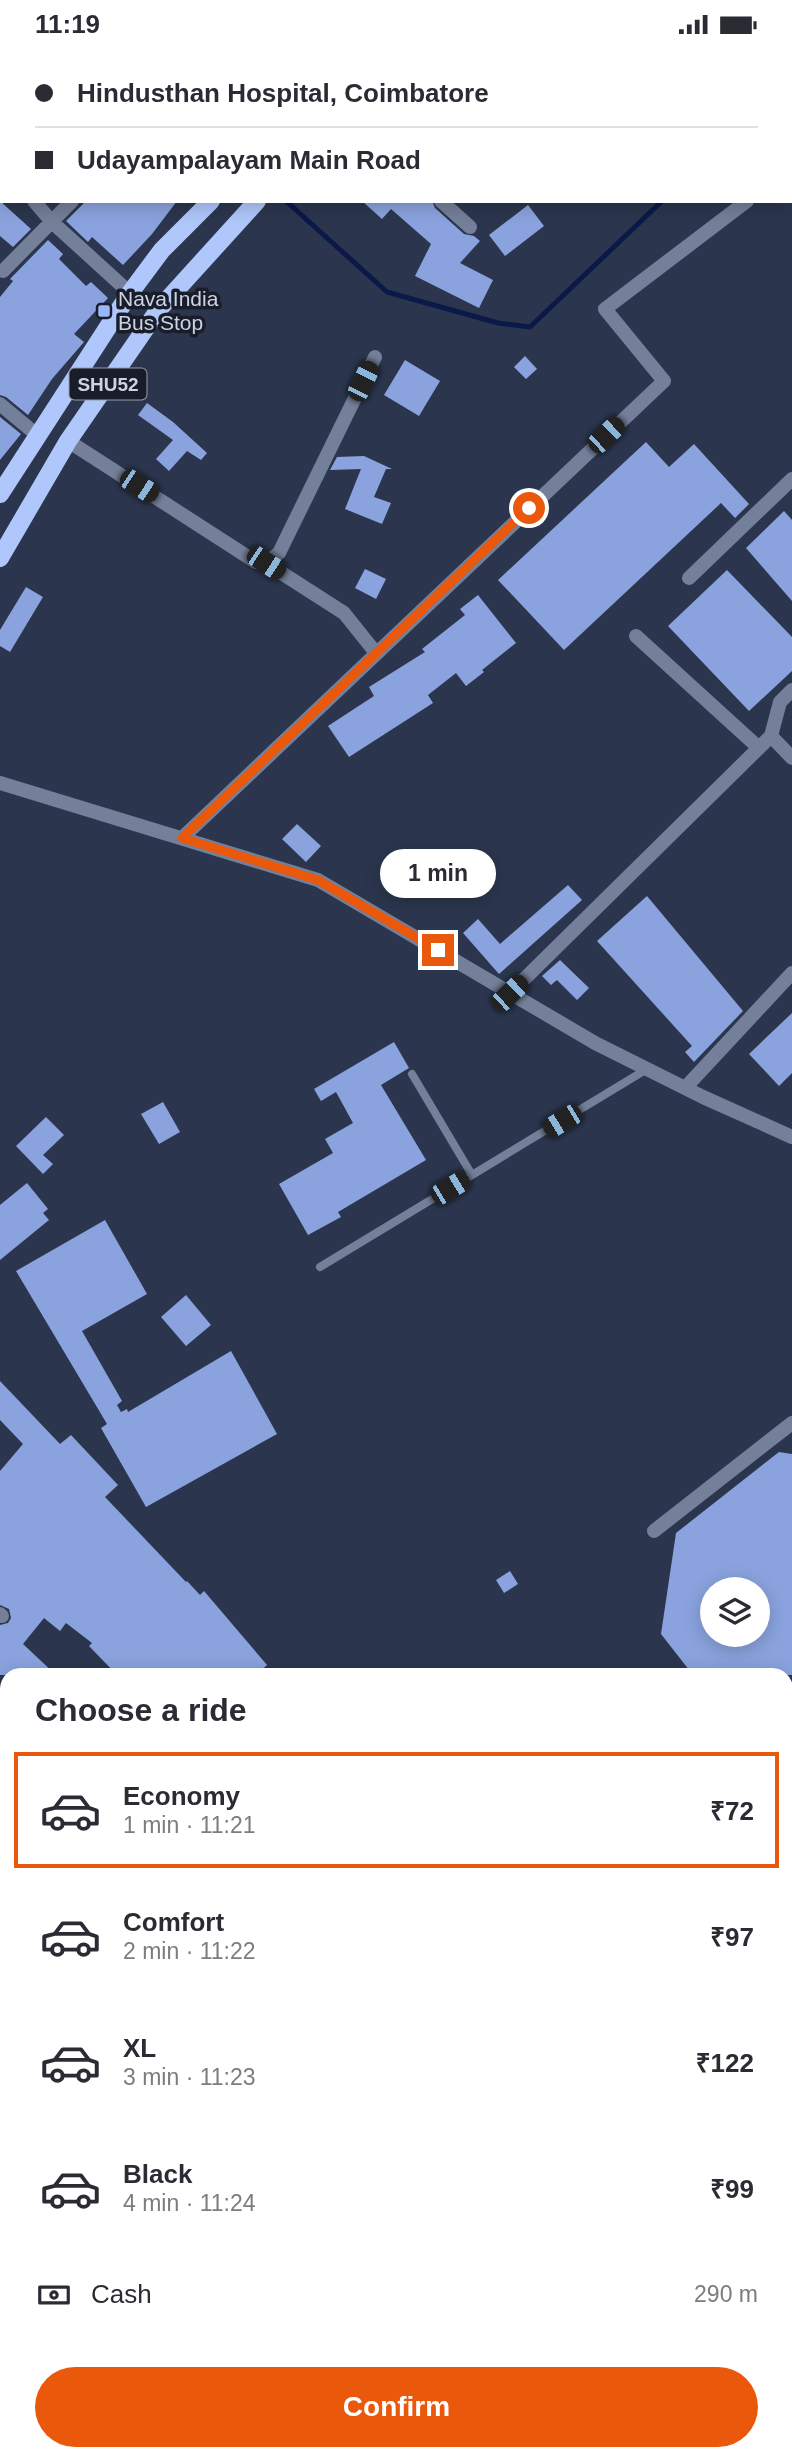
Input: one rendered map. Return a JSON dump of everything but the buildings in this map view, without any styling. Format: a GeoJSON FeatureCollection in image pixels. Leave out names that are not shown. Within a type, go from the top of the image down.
{"type":"FeatureCollection","features":[{"type":"Feature","properties":{"kind":"main road","name":"SHU52"},"geometry":{"type":"LineString","coordinates":[[0,493],[130,293],[162,250],[209,203]]}},
{"type":"Feature","properties":{"kind":"main road","name":"SHU52"},"geometry":{"type":"LineString","coordinates":[[0,558],[68,441],[159,309],[255,203]]}},
{"type":"Feature","properties":{"kind":"street"},"geometry":{"type":"LineString","coordinates":[[36,203],[52,222],[130,293]]}},
{"type":"Feature","properties":{"kind":"street"},"geometry":{"type":"LineString","coordinates":[[3,271],[70,203]]}},
{"type":"Feature","properties":{"kind":"street"},"geometry":{"type":"LineString","coordinates":[[443,203],[470,227]]}},
{"type":"Feature","properties":{"kind":"street"},"geometry":{"type":"LineString","coordinates":[[182,838],[664,381],[605,309],[744,203]]}},
{"type":"Feature","properties":{"kind":"street"},"geometry":{"type":"LineString","coordinates":[[266,563],[279,553],[375,357]]}},
{"type":"Feature","properties":{"kind":"street"},"geometry":{"type":"LineString","coordinates":[[0,404],[37,435]]}},
{"type":"Feature","properties":{"kind":"street"},"geometry":{"type":"LineString","coordinates":[[68,441],[256,562],[266,563],[344,613],[376,653]]}},
{"type":"Feature","properties":{"kind":"street"},"geometry":{"type":"LineString","coordinates":[[689,578],[790,486]]}},
{"type":"Feature","properties":{"kind":"street"},"geometry":{"type":"LineString","coordinates":[[636,636],[759,748]]}},
{"type":"Feature","properties":{"kind":"street"},"geometry":{"type":"LineString","coordinates":[[510,993],[771,737],[780,702],[792,690]]}},
{"type":"Feature","properties":{"kind":"street"},"geometry":{"type":"LineString","coordinates":[[771,737],[792,758]]}},
{"type":"Feature","properties":{"kind":"street"},"geometry":{"type":"LineString","coordinates":[[0,783],[318,880],[595,1043],[685,1088],[790,1132]]}},
{"type":"Feature","properties":{"kind":"street"},"geometry":{"type":"LineString","coordinates":[[685,1088],[792,973]]}},
{"type":"Feature","properties":{"kind":"street"},"geometry":{"type":"LineString","coordinates":[[654,1531],[792,1423]]}},
{"type":"Feature","properties":{"kind":"lane"},"geometry":{"type":"LineString","coordinates":[[320,1267],[648,1069]]}},
{"type":"Feature","properties":{"kind":"lane"},"geometry":{"type":"LineString","coordinates":[[412,1074],[472,1175]]}},
{"type":"Feature","properties":{"kind":"waterway"},"geometry":{"type":"LineString","coordinates":[[288,203],[387,292],[498,323],[530,327],[660,203]]}},
{"type":"Feature","properties":{"kind":"place","name":"Nava India Bus Stop"},"geometry":{"type":"Point","coordinates":[104,311]}},
{"type":"Feature","properties":{"kind":"route"},"geometry":{"type":"LineString","coordinates":[[438,950],[318,880],[182,838],[529,508]]}}]}
